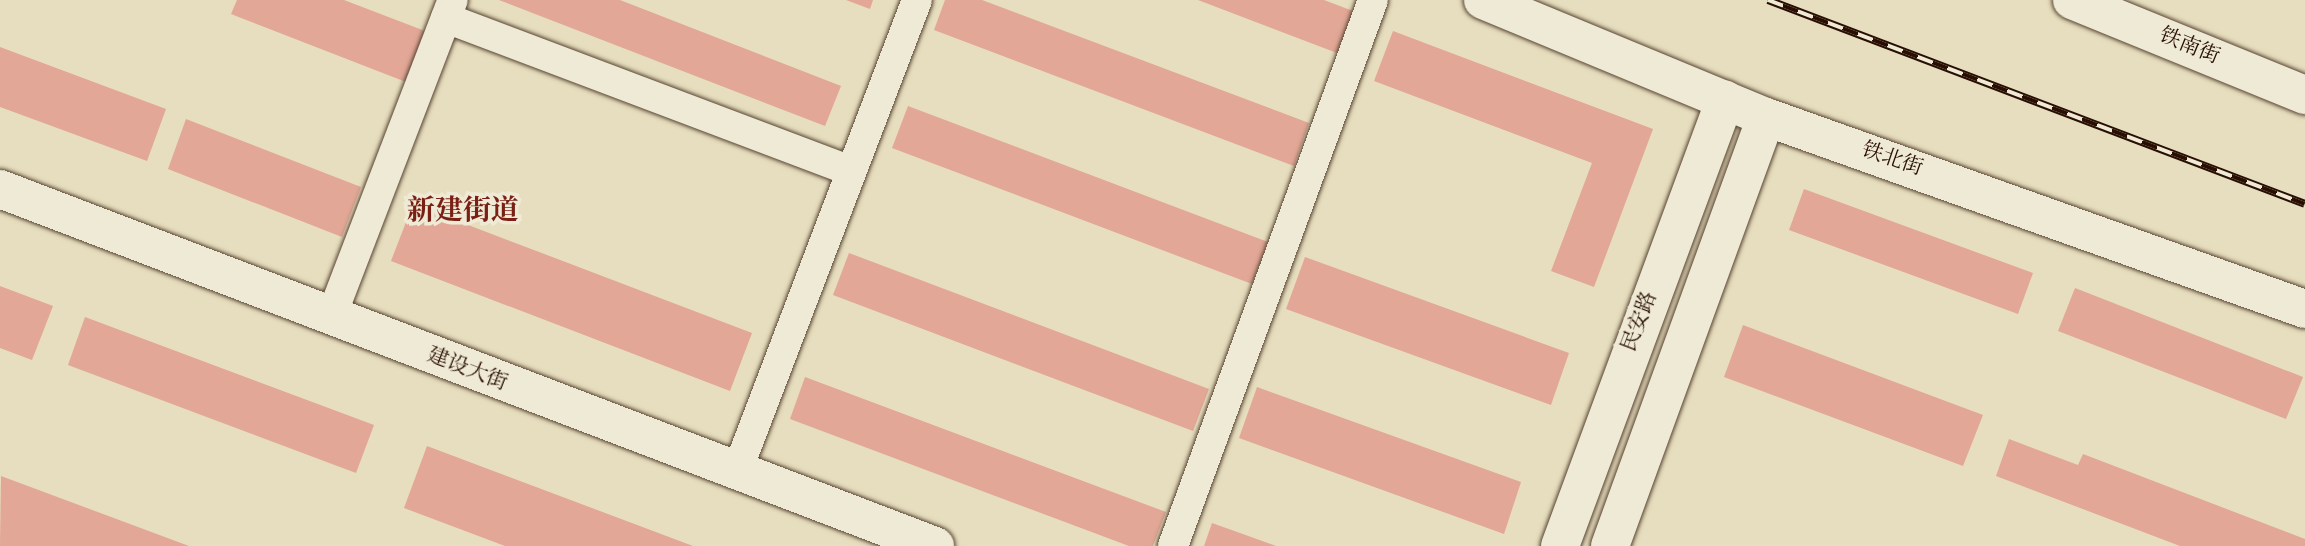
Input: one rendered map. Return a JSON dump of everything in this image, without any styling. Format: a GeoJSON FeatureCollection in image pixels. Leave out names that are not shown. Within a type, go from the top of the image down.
{"type":"FeatureCollection","features":[{"type":"Feature","properties":{"kind":"street"},"geometry":{"type":"LineString","coordinates":[[736,474],[848,170],[917,0]]}},
{"type":"Feature","properties":{"kind":"street"},"geometry":{"type":"LineString","coordinates":[[1173,546],[1373,0]]}},
{"type":"Feature","properties":{"kind":"street","name":"铁北街"},"geometry":{"type":"LineString","coordinates":[[1483,0],[1766,117],[2305,309]]}},
{"type":"Feature","properties":{"kind":"street","name":"铁南街"},"geometry":{"type":"LineString","coordinates":[[2072,0],[2305,95]]}},
{"type":"Feature","properties":{"kind":"street"},"geometry":{"type":"LineString","coordinates":[[331,317],[449,9],[848,170]]}},
{"type":"Feature","properties":{"kind":"street","name":"民安路"},"geometry":{"type":"LineString","coordinates":[[1560,546],[1724,99]]}},
{"type":"Feature","properties":{"kind":"street"},"geometry":{"type":"LineString","coordinates":[[1609,546],[1766,117]]}},
{"type":"Feature","properties":{"kind":"street","name":"建设大街"},"geometry":{"type":"LineString","coordinates":[[0,188],[736,474],[935,546]]}},
{"type":"Feature","properties":{"kind":"building"},"geometry":{"type":"Polygon","coordinates":[[[237,0],[344,0],[425,31],[406,82],[231,14],[237,0]]]}},
{"type":"Feature","properties":{"kind":"building"},"geometry":{"type":"Polygon","coordinates":[[[499,0],[620,0],[841,86],[825,126],[499,0]]]}},
{"type":"Feature","properties":{"kind":"building"},"geometry":{"type":"Polygon","coordinates":[[[846,0],[873,0],[870,9],[846,0]]]}},
{"type":"Feature","properties":{"kind":"building"},"geometry":{"type":"Polygon","coordinates":[[[945,0],[982,0],[1309,123],[1294,166],[934,30],[945,0]]]}},
{"type":"Feature","properties":{"kind":"building"},"geometry":{"type":"Polygon","coordinates":[[[1198,0],[1324,0],[1353,11],[1337,53],[1198,0]]]}},
{"type":"Feature","properties":{"kind":"building"},"geometry":{"type":"Polygon","coordinates":[[[1393,31],[1653,129],[1594,287],[1551,271],[1592,163],[1374,81],[1393,31]]]}},
{"type":"Feature","properties":{"kind":"building"},"geometry":{"type":"Polygon","coordinates":[[[0,47],[166,109],[147,161],[0,107],[0,47]]]}},
{"type":"Feature","properties":{"kind":"building"},"geometry":{"type":"Polygon","coordinates":[[[908,106],[1268,242],[1252,284],[892,148],[908,106]]]}},
{"type":"Feature","properties":{"kind":"building"},"geometry":{"type":"Polygon","coordinates":[[[186,119],[361,187],[342,237],[168,169],[186,119]]]}},
{"type":"Feature","properties":{"kind":"building"},"geometry":{"type":"Polygon","coordinates":[[[1804,189],[2033,273],[2018,314],[1789,230],[1804,189]]]}},
{"type":"Feature","properties":{"kind":"building"},"geometry":{"type":"Polygon","coordinates":[[[413,204],[752,333],[730,391],[391,261],[413,204]]]}},
{"type":"Feature","properties":{"kind":"building"},"geometry":{"type":"Polygon","coordinates":[[[849,253],[1209,389],[1193,431],[833,295],[849,253]]]}},
{"type":"Feature","properties":{"kind":"building"},"geometry":{"type":"Polygon","coordinates":[[[1305,257],[1569,353],[1551,405],[1286,309],[1305,257]]]}},
{"type":"Feature","properties":{"kind":"building"},"geometry":{"type":"Polygon","coordinates":[[[0,286],[53,306],[32,360],[0,348],[0,286]]]}},
{"type":"Feature","properties":{"kind":"building"},"geometry":{"type":"Polygon","coordinates":[[[2075,288],[2303,377],[2286,419],[2058,331],[2075,288]]]}},
{"type":"Feature","properties":{"kind":"building"},"geometry":{"type":"Polygon","coordinates":[[[85,317],[374,425],[356,473],[68,365],[85,317]]]}},
{"type":"Feature","properties":{"kind":"building"},"geometry":{"type":"Polygon","coordinates":[[[1743,325],[1983,415],[1963,466],[1724,377],[1743,325]]]}},
{"type":"Feature","properties":{"kind":"building"},"geometry":{"type":"Polygon","coordinates":[[[805,377],[1166,512],[1153,546],[1129,546],[790,419],[805,377]]]}},
{"type":"Feature","properties":{"kind":"building"},"geometry":{"type":"Polygon","coordinates":[[[1257,387],[1521,482],[1504,534],[1239,438],[1257,387]]]}},
{"type":"Feature","properties":{"kind":"building"},"geometry":{"type":"Polygon","coordinates":[[[2009,439],[2078,465],[2083,454],[2305,539],[2305,546],[2180,546],[1996,476],[2009,439]]]}},
{"type":"Feature","properties":{"kind":"building"},"geometry":{"type":"Polygon","coordinates":[[[427,446],[693,546],[505,546],[404,508],[427,446]]]}},
{"type":"Feature","properties":{"kind":"building"},"geometry":{"type":"Polygon","coordinates":[[[1,476],[189,546],[0,546],[1,476]]]}},
{"type":"Feature","properties":{"kind":"building"},"geometry":{"type":"Polygon","coordinates":[[[1212,523],[1276,546],[1204,546],[1212,523]]]}},
{"type":"Feature","properties":{"kind":"railway"},"geometry":{"type":"LineString","coordinates":[[1768,0],[2305,204]]}},
{"type":"Feature","properties":{"kind":"district","name":"新建街道"},"geometry":{"type":"Point","coordinates":[463,212]}}]}
